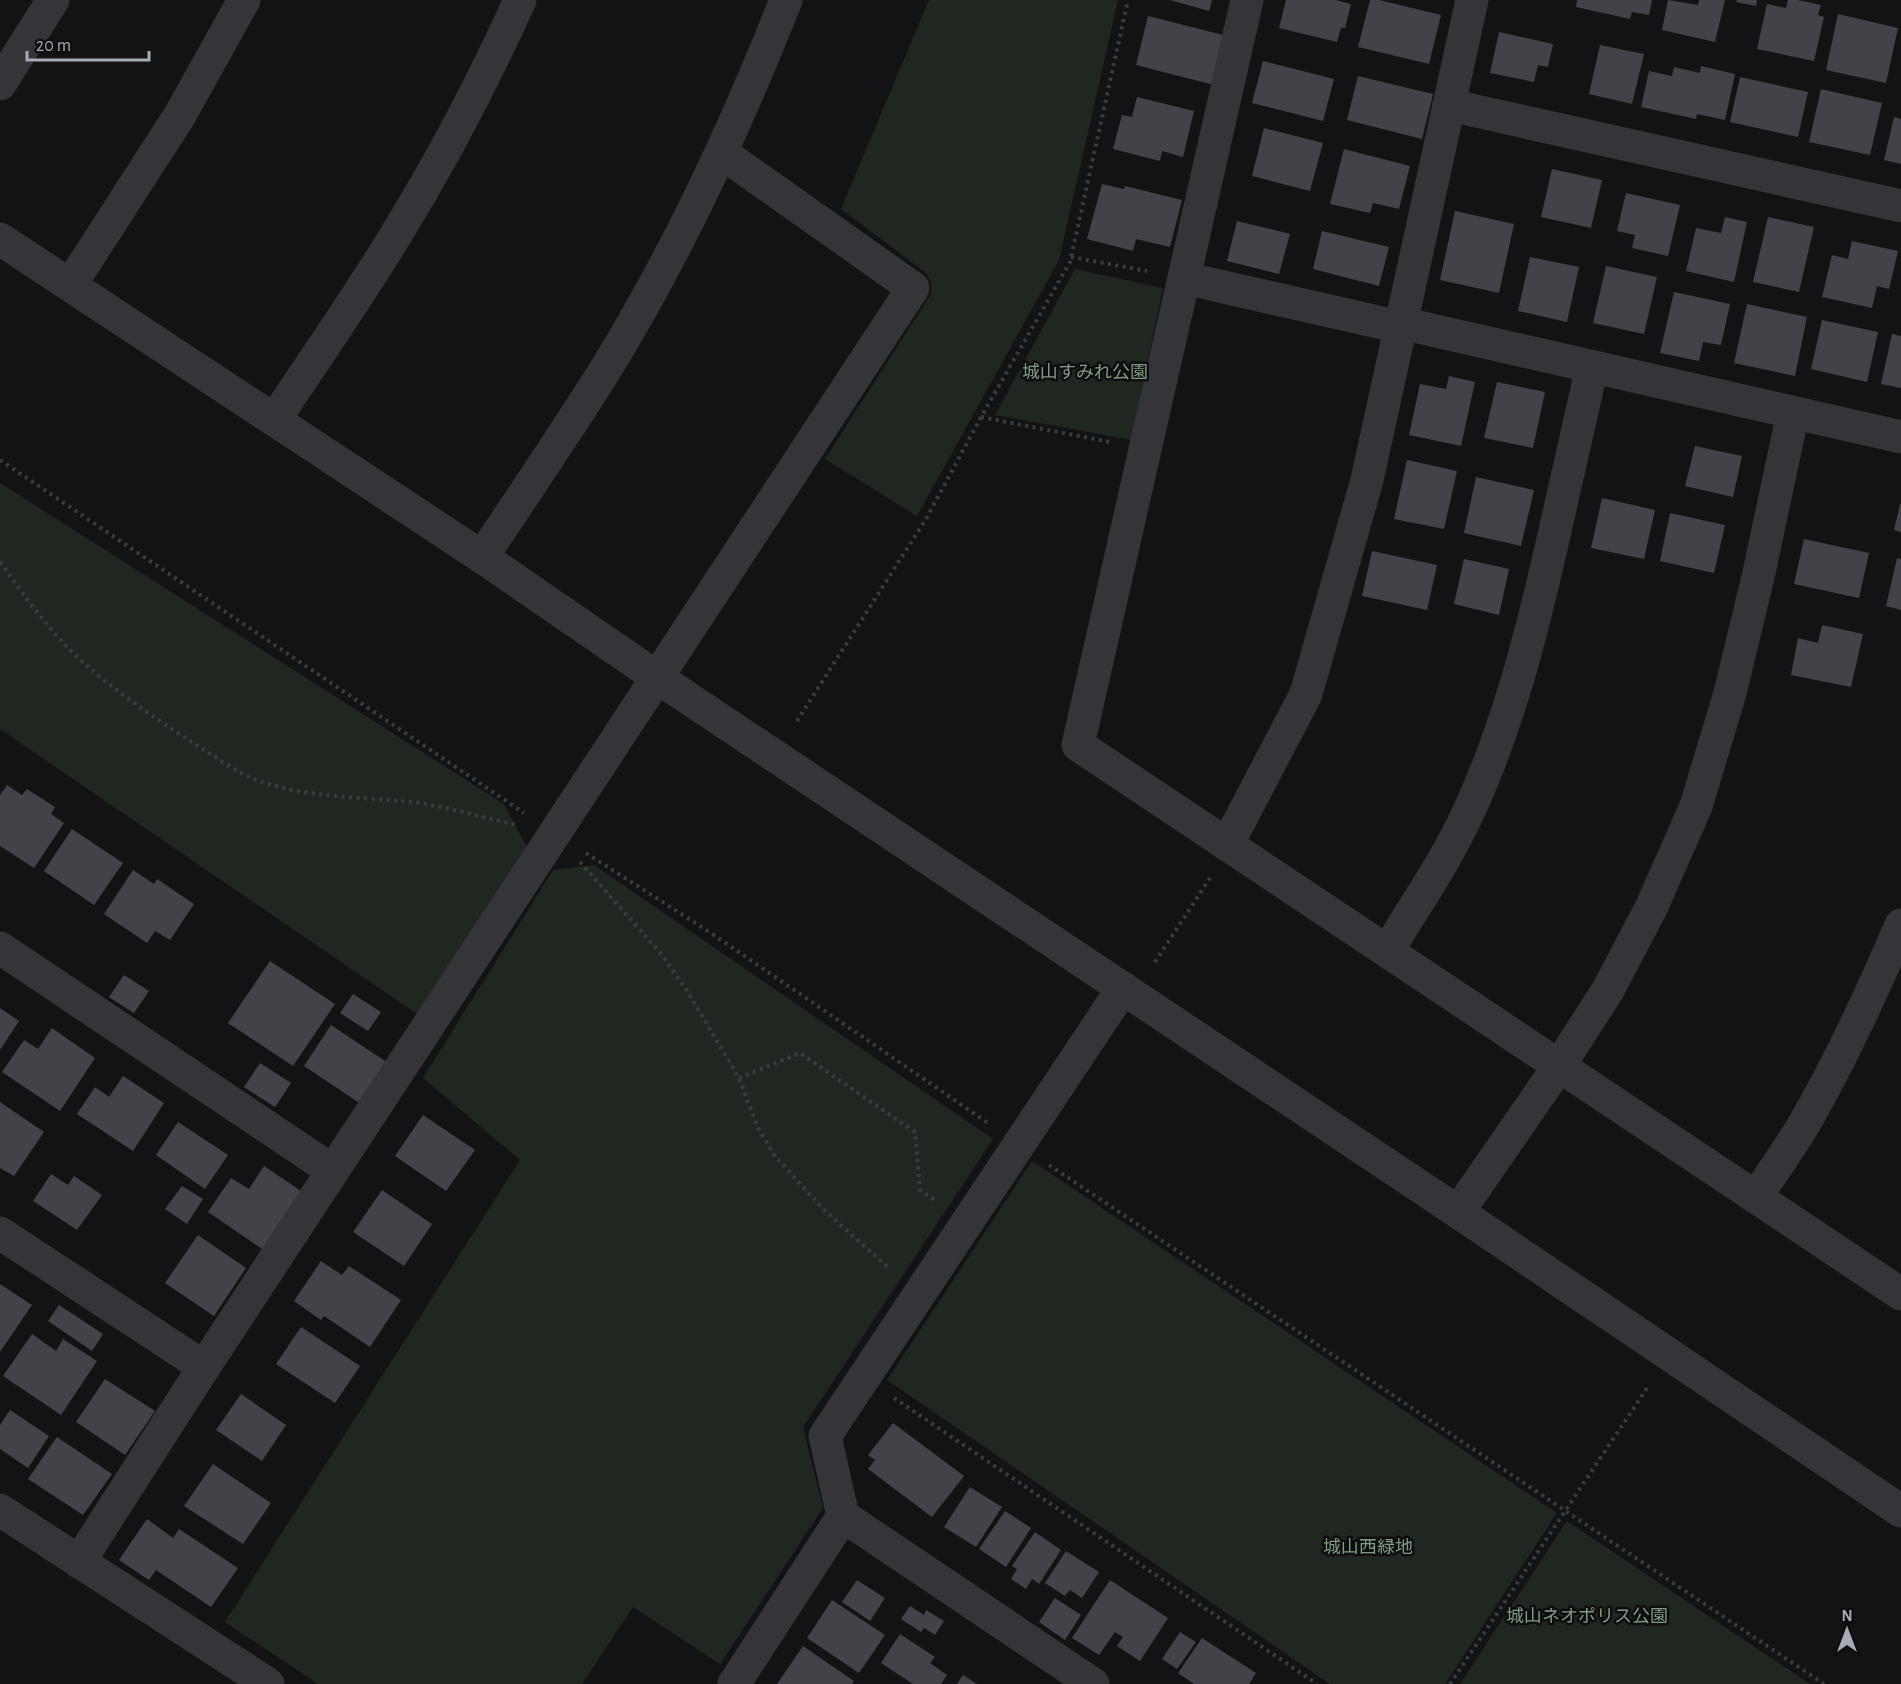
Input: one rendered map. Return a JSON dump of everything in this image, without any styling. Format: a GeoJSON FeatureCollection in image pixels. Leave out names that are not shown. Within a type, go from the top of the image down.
{"type":"FeatureCollection","features":[{"type":"Feature","properties":{"kind":"street"},"geometry":{"type":"LineString","coordinates":[[0,84],[53,0]]}},
{"type":"Feature","properties":{"kind":"street"},"geometry":{"type":"LineString","coordinates":[[70,284],[180,116],[244,0]]}},
{"type":"Feature","properties":{"kind":"street"},"geometry":{"type":"LineString","coordinates":[[275,419],[426,184],[465,114],[520,0]]}},
{"type":"Feature","properties":{"kind":"street"},"geometry":{"type":"LineString","coordinates":[[482,557],[607,367],[686,225],[722,153],[786,0]]}},
{"type":"Feature","properties":{"kind":"street"},"geometry":{"type":"LineString","coordinates":[[1247,0],[1078,745],[1901,1294]]}},
{"type":"Feature","properties":{"kind":"street"},"geometry":{"type":"LineString","coordinates":[[1229,846],[1305,693],[1366,480],[1472,0]]}},
{"type":"Feature","properties":{"kind":"street"},"geometry":{"type":"LineString","coordinates":[[1449,105],[1901,206]]}},
{"type":"Feature","properties":{"kind":"street"},"geometry":{"type":"LineString","coordinates":[[79,1562],[204,1367],[912,288],[722,153]]}},
{"type":"Feature","properties":{"kind":"street"},"geometry":{"type":"LineString","coordinates":[[0,238],[482,557],[658,678],[1901,1511]]}},
{"type":"Feature","properties":{"kind":"street"},"geometry":{"type":"LineString","coordinates":[[1184,278],[1901,437]]}},
{"type":"Feature","properties":{"kind":"street"},"geometry":{"type":"LineString","coordinates":[[1388,950],[1469,812],[1503,727],[1534,624],[1592,367]]}},
{"type":"Feature","properties":{"kind":"street"},"geometry":{"type":"LineString","coordinates":[[1458,1212],[1559,1066],[1614,980],[1652,906],[1696,806],[1724,712],[1756,588],[1793,413]]}},
{"type":"Feature","properties":{"kind":"street"},"geometry":{"type":"LineString","coordinates":[[1756,1197],[1803,1125],[1834,1068],[1867,1002],[1901,925]]}},
{"type":"Feature","properties":{"kind":"street"},"geometry":{"type":"LineString","coordinates":[[0,948],[333,1171]]}},
{"type":"Feature","properties":{"kind":"street"},"geometry":{"type":"LineString","coordinates":[[1093,1684],[843,1516],[825,1436],[1123,988]]}},
{"type":"Feature","properties":{"kind":"street"},"geometry":{"type":"LineString","coordinates":[[0,1233],[204,1367]]}},
{"type":"Feature","properties":{"kind":"street"},"geometry":{"type":"LineString","coordinates":[[0,1510],[268,1684]]}},
{"type":"Feature","properties":{"kind":"street"},"geometry":{"type":"LineString","coordinates":[[734,1684],[843,1516]]}},
{"type":"Feature","properties":{"kind":"path"},"geometry":{"type":"LineString","coordinates":[[796,721],[926,519],[981,417],[1070,262],[1128,0]]}},
{"type":"Feature","properties":{"kind":"path"},"geometry":{"type":"LineString","coordinates":[[1071,257],[1184,278]]}},
{"type":"Feature","properties":{"kind":"path"},"geometry":{"type":"LineString","coordinates":[[981,417],[1146,449]]}},
{"type":"Feature","properties":{"kind":"path"},"geometry":{"type":"LineString","coordinates":[[0,459],[555,834],[714,935],[1018,1145],[1824,1684]]}},
{"type":"Feature","properties":{"kind":"path"},"geometry":{"type":"LineString","coordinates":[[1155,962],[1229,846]]}},
{"type":"Feature","properties":{"kind":"path"},"geometry":{"type":"LineString","coordinates":[[739,1078],[800,1053],[915,1132],[920,1190],[966,1222]]}},
{"type":"Feature","properties":{"kind":"path"},"geometry":{"type":"LineString","coordinates":[[864,1378],[1317,1684]]}},
{"type":"Feature","properties":{"kind":"path"},"geometry":{"type":"LineString","coordinates":[[1450,1684],[1653,1380]]}},
{"type":"Feature","properties":{"kind":"green space"},"geometry":{"type":"Polygon","coordinates":[[[929,0],[1118,0],[1059,260],[917,516],[825,459],[931,294],[931,282],[926,273],[841,209],[929,0]]]}},
{"type":"Feature","properties":{"kind":"green space","name":"城山すみれ公園"},"geometry":{"type":"Polygon","coordinates":[[[1075,269],[1163,288],[1131,440],[995,415],[1075,269]]]}},
{"type":"Feature","properties":{"kind":"green space"},"geometry":{"type":"Polygon","coordinates":[[[0,483],[504,804],[527,847],[417,1014],[0,729],[0,483]]]}},
{"type":"Feature","properties":{"kind":"green space"},"geometry":{"type":"Polygon","coordinates":[[[594,865],[993,1139],[803,1427],[823,1508],[720,1664],[633,1607],[582,1684],[318,1684],[225,1622],[520,1160],[423,1078],[553,870],[594,865]]]}},
{"type":"Feature","properties":{"kind":"green space","name":"城山西緑地"},"geometry":{"type":"Polygon","coordinates":[[[1032,1161],[1557,1513],[1445,1684],[1330,1684],[887,1380],[1032,1161]]]}},
{"type":"Feature","properties":{"kind":"green space","name":"城山ネオポリス公園"},"geometry":{"type":"Polygon","coordinates":[[[1567,1521],[1810,1684],[1460,1684],[1567,1521]]]}},
{"type":"Feature","properties":{"kind":"building"},"geometry":{"type":"Polygon","coordinates":[[[1170,0],[1212,0],[1209,11],[1170,0]]]}},
{"type":"Feature","properties":{"kind":"building"},"geometry":{"type":"Polygon","coordinates":[[[1286,0],[1336,0],[1351,4],[1345,28],[1341,28],[1337,42],[1279,28],[1286,0]]]}},
{"type":"Feature","properties":{"kind":"building"},"geometry":{"type":"Polygon","coordinates":[[[1370,0],[1379,0],[1441,15],[1429,64],[1358,47],[1370,0]]]}},
{"type":"Feature","properties":{"kind":"building"},"geometry":{"type":"Polygon","coordinates":[[[1577,0],[1652,0],[1649,15],[1632,12],[1630,19],[1576,7],[1577,0]]]}},
{"type":"Feature","properties":{"kind":"building"},"geometry":{"type":"Polygon","coordinates":[[[1668,0],[1698,5],[1699,0],[1725,0],[1715,42],[1662,30],[1668,0]]]}},
{"type":"Feature","properties":{"kind":"building"},"geometry":{"type":"Polygon","coordinates":[[[1737,0],[1757,0],[1756,6],[1736,2],[1737,0]]]}},
{"type":"Feature","properties":{"kind":"building"},"geometry":{"type":"Polygon","coordinates":[[[1788,0],[1821,5],[1818,15],[1824,17],[1814,61],[1757,49],[1767,4],[1786,8],[1788,0]]]}},
{"type":"Feature","properties":{"kind":"building"},"geometry":{"type":"Polygon","coordinates":[[[1838,14],[1898,28],[1886,83],[1826,70],[1838,14]]]}},
{"type":"Feature","properties":{"kind":"building"},"geometry":{"type":"Polygon","coordinates":[[[1148,16],[1231,37],[1218,86],[1136,65],[1148,16]]]}},
{"type":"Feature","properties":{"kind":"building"},"geometry":{"type":"Polygon","coordinates":[[[1499,32],[1553,44],[1548,67],[1538,65],[1534,82],[1490,73],[1499,32]]]}},
{"type":"Feature","properties":{"kind":"building"},"geometry":{"type":"Polygon","coordinates":[[[1600,45],[1644,54],[1632,104],[1589,94],[1600,45]]]}},
{"type":"Feature","properties":{"kind":"building"},"geometry":{"type":"Polygon","coordinates":[[[1263,61],[1334,79],[1323,121],[1252,103],[1263,61]]]}},
{"type":"Feature","properties":{"kind":"building"},"geometry":{"type":"Polygon","coordinates":[[[1701,66],[1735,74],[1725,120],[1697,114],[1696,119],[1641,107],[1649,71],[1672,76],[1674,67],[1700,73],[1701,66]]]}},
{"type":"Feature","properties":{"kind":"building"},"geometry":{"type":"Polygon","coordinates":[[[1358,76],[1433,94],[1422,139],[1347,120],[1358,76]]]}},
{"type":"Feature","properties":{"kind":"building"},"geometry":{"type":"Polygon","coordinates":[[[1740,77],[1808,92],[1798,137],[1730,122],[1740,77]]]}},
{"type":"Feature","properties":{"kind":"building"},"geometry":{"type":"Polygon","coordinates":[[[1821,89],[1882,103],[1870,155],[1809,142],[1821,89]]]}},
{"type":"Feature","properties":{"kind":"building"},"geometry":{"type":"Polygon","coordinates":[[[1137,97],[1194,111],[1183,157],[1162,151],[1160,161],[1113,149],[1122,115],[1132,117],[1137,97]]]}},
{"type":"Feature","properties":{"kind":"building"},"geometry":{"type":"Polygon","coordinates":[[[1894,117],[1901,119],[1901,164],[1884,160],[1894,117]]]}},
{"type":"Feature","properties":{"kind":"building"},"geometry":{"type":"Polygon","coordinates":[[[1264,128],[1323,143],[1310,191],[1252,176],[1264,128]]]}},
{"type":"Feature","properties":{"kind":"building"},"geometry":{"type":"Polygon","coordinates":[[[1344,149],[1410,166],[1399,209],[1373,203],[1370,213],[1330,204],[1344,149]]]}},
{"type":"Feature","properties":{"kind":"building"},"geometry":{"type":"Polygon","coordinates":[[[1552,169],[1602,180],[1591,228],[1541,217],[1552,169]]]}},
{"type":"Feature","properties":{"kind":"building"},"geometry":{"type":"Polygon","coordinates":[[[1102,184],[1124,189],[1125,186],[1182,200],[1170,247],[1136,239],[1133,251],[1087,239],[1102,184]]]}},
{"type":"Feature","properties":{"kind":"building"},"geometry":{"type":"Polygon","coordinates":[[[1626,193],[1680,205],[1668,256],[1632,248],[1635,235],[1617,231],[1626,193]]]}},
{"type":"Feature","properties":{"kind":"building"},"geometry":{"type":"Polygon","coordinates":[[[1455,211],[1514,224],[1499,293],[1440,280],[1455,211]]]}},
{"type":"Feature","properties":{"kind":"building"},"geometry":{"type":"Polygon","coordinates":[[[1725,217],[1747,222],[1734,282],[1686,271],[1696,228],[1721,233],[1725,217]]]}},
{"type":"Feature","properties":{"kind":"building"},"geometry":{"type":"Polygon","coordinates":[[[1768,217],[1814,227],[1799,292],[1753,282],[1768,217]]]}},
{"type":"Feature","properties":{"kind":"building"},"geometry":{"type":"Polygon","coordinates":[[[1237,221],[1290,234],[1279,274],[1227,261],[1237,221]]]}},
{"type":"Feature","properties":{"kind":"building"},"geometry":{"type":"Polygon","coordinates":[[[1322,231],[1389,247],[1379,286],[1313,269],[1322,231]]]}},
{"type":"Feature","properties":{"kind":"building"},"geometry":{"type":"Polygon","coordinates":[[[1852,241],[1898,251],[1889,289],[1877,286],[1872,308],[1822,297],[1832,255],[1848,259],[1852,241]]]}},
{"type":"Feature","properties":{"kind":"building"},"geometry":{"type":"Polygon","coordinates":[[[1530,257],[1579,267],[1567,322],[1518,311],[1530,257]]]}},
{"type":"Feature","properties":{"kind":"building"},"geometry":{"type":"Polygon","coordinates":[[[1606,266],[1657,277],[1644,334],[1593,323],[1606,266]]]}},
{"type":"Feature","properties":{"kind":"building"},"geometry":{"type":"Polygon","coordinates":[[[1674,292],[1730,304],[1721,345],[1703,342],[1699,361],[1660,353],[1674,292]]]}},
{"type":"Feature","properties":{"kind":"building"},"geometry":{"type":"Polygon","coordinates":[[[1747,304],[1807,317],[1795,376],[1734,363],[1747,304]]]}},
{"type":"Feature","properties":{"kind":"building"},"geometry":{"type":"Polygon","coordinates":[[[1822,320],[1878,332],[1867,382],[1811,369],[1822,320]]]}},
{"type":"Feature","properties":{"kind":"building"},"geometry":{"type":"Polygon","coordinates":[[[1892,334],[1901,336],[1901,388],[1881,384],[1892,334]]]}},
{"type":"Feature","properties":{"kind":"building"},"geometry":{"type":"Polygon","coordinates":[[[1449,376],[1475,382],[1461,446],[1409,435],[1420,384],[1446,389],[1449,376]]]}},
{"type":"Feature","properties":{"kind":"building"},"geometry":{"type":"Polygon","coordinates":[[[1497,382],[1545,392],[1533,448],[1484,438],[1497,382]]]}},
{"type":"Feature","properties":{"kind":"building"},"geometry":{"type":"Polygon","coordinates":[[[1695,446],[1742,456],[1733,497],[1685,486],[1695,446]]]}},
{"type":"Feature","properties":{"kind":"building"},"geometry":{"type":"Polygon","coordinates":[[[1407,460],[1457,471],[1444,529],[1394,519],[1407,460]]]}},
{"type":"Feature","properties":{"kind":"building"},"geometry":{"type":"Polygon","coordinates":[[[1476,477],[1534,490],[1521,546],[1464,533],[1476,477]]]}},
{"type":"Feature","properties":{"kind":"building"},"geometry":{"type":"Polygon","coordinates":[[[1602,498],[1655,510],[1644,559],[1591,548],[1602,498]]]}},
{"type":"Feature","properties":{"kind":"building"},"geometry":{"type":"Polygon","coordinates":[[[1901,504],[1901,532],[1894,530],[1901,504]]]}},
{"type":"Feature","properties":{"kind":"building"},"geometry":{"type":"Polygon","coordinates":[[[1670,513],[1725,525],[1714,573],[1660,561],[1670,513]]]}},
{"type":"Feature","properties":{"kind":"building"},"geometry":{"type":"Polygon","coordinates":[[[1804,539],[1869,553],[1859,598],[1794,584],[1804,539]]]}},
{"type":"Feature","properties":{"kind":"building"},"geometry":{"type":"Polygon","coordinates":[[[1372,551],[1437,565],[1427,610],[1362,596],[1372,551]]]}},
{"type":"Feature","properties":{"kind":"building"},"geometry":{"type":"Polygon","coordinates":[[[1897,558],[1901,559],[1901,610],[1886,606],[1897,558]]]}},
{"type":"Feature","properties":{"kind":"building"},"geometry":{"type":"Polygon","coordinates":[[[1464,559],[1509,569],[1499,615],[1454,604],[1464,559]]]}},
{"type":"Feature","properties":{"kind":"building"},"geometry":{"type":"Polygon","coordinates":[[[1822,625],[1863,634],[1851,687],[1791,675],[1798,638],[1818,643],[1822,625]]]}},
{"type":"Feature","properties":{"kind":"building"},"geometry":{"type":"Polygon","coordinates":[[[7,785],[22,795],[27,789],[55,807],[51,814],[64,823],[34,868],[0,846],[0,795],[7,785]]]}},
{"type":"Feature","properties":{"kind":"building"},"geometry":{"type":"Polygon","coordinates":[[[72,829],[123,863],[94,905],[44,871],[72,829]]]}},
{"type":"Feature","properties":{"kind":"building"},"geometry":{"type":"Polygon","coordinates":[[[133,870],[154,884],[157,879],[194,904],[170,940],[155,931],[147,943],[104,914],[133,870]]]}},
{"type":"Feature","properties":{"kind":"building"},"geometry":{"type":"Polygon","coordinates":[[[270,961],[335,1004],[293,1066],[228,1023],[270,961]]]}},
{"type":"Feature","properties":{"kind":"building"},"geometry":{"type":"Polygon","coordinates":[[[124,975],[149,991],[134,1013],[109,997],[124,975]]]}},
{"type":"Feature","properties":{"kind":"building"},"geometry":{"type":"Polygon","coordinates":[[[353,994],[381,1012],[368,1031],[340,1013],[353,994]]]}},
{"type":"Feature","properties":{"kind":"building"},"geometry":{"type":"Polygon","coordinates":[[[0,1008],[19,1021],[0,1050],[0,1008]]]}},
{"type":"Feature","properties":{"kind":"building"},"geometry":{"type":"Polygon","coordinates":[[[331,1025],[391,1065],[364,1106],[304,1066],[331,1025]]]}},
{"type":"Feature","properties":{"kind":"building"},"geometry":{"type":"Polygon","coordinates":[[[52,1028],[95,1058],[60,1111],[2,1072],[24,1040],[38,1049],[52,1028]]]}},
{"type":"Feature","properties":{"kind":"building"},"geometry":{"type":"Polygon","coordinates":[[[260,1063],[291,1083],[275,1107],[244,1087],[260,1063]]]}},
{"type":"Feature","properties":{"kind":"building"},"geometry":{"type":"Polygon","coordinates":[[[123,1076],[164,1103],[133,1151],[77,1114],[95,1087],[109,1097],[123,1076]]]}},
{"type":"Feature","properties":{"kind":"building"},"geometry":{"type":"Polygon","coordinates":[[[0,1102],[44,1132],[14,1176],[0,1168],[0,1102]]]}},
{"type":"Feature","properties":{"kind":"building"},"geometry":{"type":"Polygon","coordinates":[[[423,1115],[475,1150],[446,1191],[395,1156],[423,1115]]]}},
{"type":"Feature","properties":{"kind":"building"},"geometry":{"type":"Polygon","coordinates":[[[178,1122],[228,1155],[205,1189],[156,1155],[178,1122]]]}},
{"type":"Feature","properties":{"kind":"building"},"geometry":{"type":"Polygon","coordinates":[[[264,1166],[304,1193],[265,1251],[208,1212],[231,1178],[249,1189],[264,1166]]]}},
{"type":"Feature","properties":{"kind":"building"},"geometry":{"type":"Polygon","coordinates":[[[51,1174],[68,1185],[74,1176],[102,1195],[77,1230],[33,1201],[51,1174]]]}},
{"type":"Feature","properties":{"kind":"building"},"geometry":{"type":"Polygon","coordinates":[[[182,1186],[203,1199],[187,1224],[165,1209],[182,1186]]]}},
{"type":"Feature","properties":{"kind":"building"},"geometry":{"type":"Polygon","coordinates":[[[382,1190],[432,1224],[404,1266],[353,1232],[382,1190]]]}},
{"type":"Feature","properties":{"kind":"building"},"geometry":{"type":"Polygon","coordinates":[[[198,1235],[246,1268],[214,1316],[165,1283],[198,1235]]]}},
{"type":"Feature","properties":{"kind":"building"},"geometry":{"type":"Polygon","coordinates":[[[321,1261],[342,1275],[349,1266],[401,1300],[370,1347],[324,1316],[321,1320],[294,1301],[321,1261]]]}},
{"type":"Feature","properties":{"kind":"building"},"geometry":{"type":"Polygon","coordinates":[[[0,1284],[32,1305],[0,1352],[0,1284]]]}},
{"type":"Feature","properties":{"kind":"building"},"geometry":{"type":"Polygon","coordinates":[[[59,1305],[103,1334],[92,1351],[48,1321],[59,1305]]]}},
{"type":"Feature","properties":{"kind":"building"},"geometry":{"type":"Polygon","coordinates":[[[301,1327],[360,1366],[335,1403],[276,1364],[301,1327]]]}},
{"type":"Feature","properties":{"kind":"building"},"geometry":{"type":"Polygon","coordinates":[[[32,1334],[56,1351],[63,1339],[97,1361],[61,1415],[3,1376],[32,1334]]]}},
{"type":"Feature","properties":{"kind":"building"},"geometry":{"type":"Polygon","coordinates":[[[105,1379],[155,1411],[125,1455],[76,1422],[105,1379]]]}},
{"type":"Feature","properties":{"kind":"building"},"geometry":{"type":"Polygon","coordinates":[[[241,1394],[286,1425],[262,1461],[216,1430],[241,1394]]]}},
{"type":"Feature","properties":{"kind":"building"},"geometry":{"type":"Polygon","coordinates":[[[10,1410],[49,1436],[28,1468],[0,1449],[0,1425],[10,1410]]]}},
{"type":"Feature","properties":{"kind":"building"},"geometry":{"type":"Polygon","coordinates":[[[893,1423],[964,1476],[932,1517],[868,1469],[875,1460],[868,1455],[893,1423]]]}},
{"type":"Feature","properties":{"kind":"building"},"geometry":{"type":"Polygon","coordinates":[[[57,1437],[112,1474],[83,1515],[28,1479],[57,1437]]]}},
{"type":"Feature","properties":{"kind":"building"},"geometry":{"type":"Polygon","coordinates":[[[213,1464],[271,1503],[243,1544],[184,1506],[213,1464]]]}},
{"type":"Feature","properties":{"kind":"building"},"geometry":{"type":"Polygon","coordinates":[[[970,1487],[1002,1507],[976,1547],[944,1527],[970,1487]]]}},
{"type":"Feature","properties":{"kind":"building"},"geometry":{"type":"Polygon","coordinates":[[[1005,1511],[1031,1528],[1006,1567],[979,1549],[1005,1511]]]}},
{"type":"Feature","properties":{"kind":"building"},"geometry":{"type":"Polygon","coordinates":[[[147,1519],[173,1538],[179,1529],[238,1568],[211,1607],[156,1570],[149,1580],[119,1560],[147,1519]]]}},
{"type":"Feature","properties":{"kind":"building"},"geometry":{"type":"Polygon","coordinates":[[[1035,1532],[1061,1550],[1039,1584],[1032,1579],[1026,1589],[1011,1579],[1017,1569],[1012,1566],[1035,1532]]]}},
{"type":"Feature","properties":{"kind":"building"},"geometry":{"type":"Polygon","coordinates":[[[1066,1551],[1099,1572],[1082,1598],[1070,1590],[1065,1596],[1045,1583],[1066,1551]]]}},
{"type":"Feature","properties":{"kind":"building"},"geometry":{"type":"Polygon","coordinates":[[[857,1580],[885,1598],[870,1621],[842,1602],[857,1580]]]}},
{"type":"Feature","properties":{"kind":"building"},"geometry":{"type":"Polygon","coordinates":[[[1110,1580],[1168,1618],[1140,1661],[1117,1646],[1123,1637],[1115,1632],[1099,1655],[1072,1638],[1110,1580]]]}},
{"type":"Feature","properties":{"kind":"building"},"geometry":{"type":"Polygon","coordinates":[[[1055,1598],[1081,1615],[1065,1640],[1039,1622],[1055,1598]]]}},
{"type":"Feature","properties":{"kind":"building"},"geometry":{"type":"Polygon","coordinates":[[[832,1600],[885,1635],[859,1673],[807,1638],[832,1600]]]}},
{"type":"Feature","properties":{"kind":"building"},"geometry":{"type":"Polygon","coordinates":[[[910,1606],[924,1615],[926,1610],[944,1621],[935,1635],[924,1628],[921,1632],[901,1619],[910,1606]]]}},
{"type":"Feature","properties":{"kind":"building"},"geometry":{"type":"Polygon","coordinates":[[[1180,1632],[1196,1642],[1177,1669],[1162,1659],[1180,1632]]]}},
{"type":"Feature","properties":{"kind":"building"},"geometry":{"type":"Polygon","coordinates":[[[900,1634],[935,1657],[930,1663],[947,1675],[941,1684],[913,1684],[881,1663],[900,1634]]]}},
{"type":"Feature","properties":{"kind":"building"},"geometry":{"type":"Polygon","coordinates":[[[1202,1638],[1256,1673],[1249,1684],[1194,1684],[1178,1673],[1202,1638]]]}},
{"type":"Feature","properties":{"kind":"building"},"geometry":{"type":"Polygon","coordinates":[[[803,1646],[854,1681],[852,1684],[777,1684],[803,1646]]]}},
{"type":"Feature","properties":{"kind":"building"},"geometry":{"type":"Polygon","coordinates":[[[963,1675],[977,1684],[957,1684],[963,1675]]]}}]}
